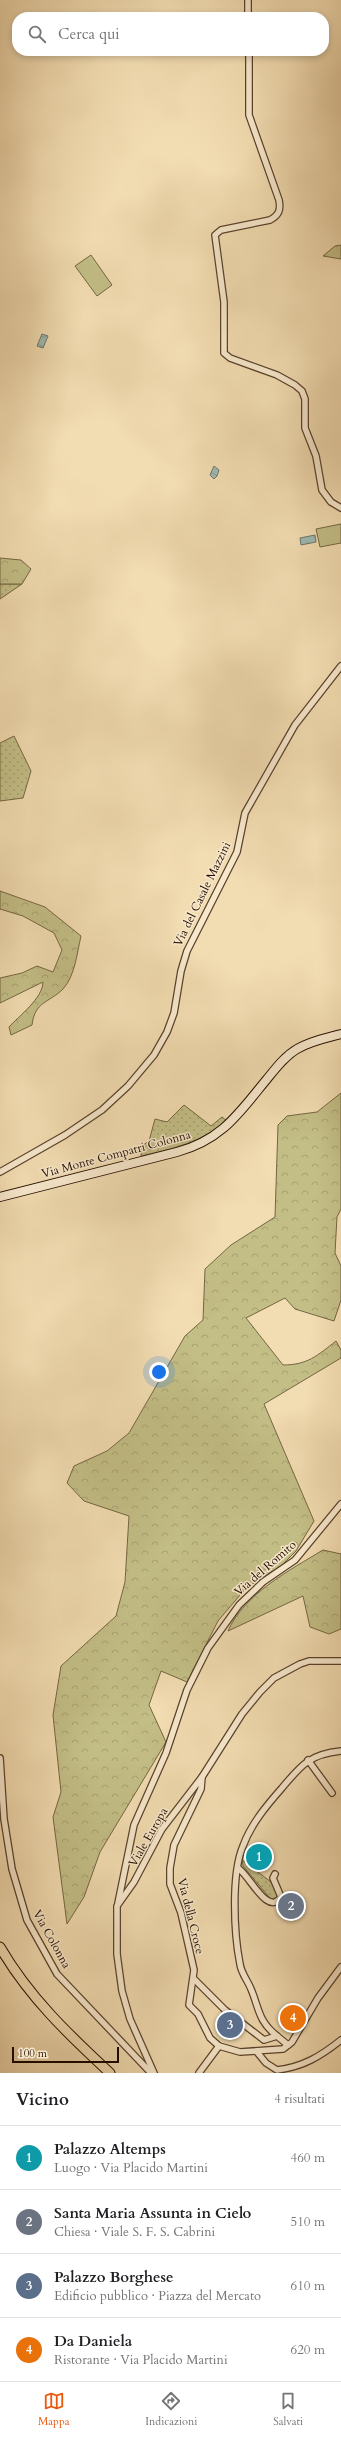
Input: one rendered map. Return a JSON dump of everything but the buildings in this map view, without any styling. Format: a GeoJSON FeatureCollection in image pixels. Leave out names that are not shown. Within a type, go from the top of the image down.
{"type":"FeatureCollection","features":[{"type":"Feature","properties":{"kind":"main road"},"geometry":{"type":"LineString","coordinates":[[0,1947],[36,2000],[110,2073]]}},
{"type":"Feature","properties":{"kind":"street"},"geometry":{"type":"LineString","coordinates":[[248,0],[248,12]]}},
{"type":"Feature","properties":{"kind":"street"},"geometry":{"type":"LineString","coordinates":[[249,56],[249,115],[279,200],[280,210],[276,216],[270,220],[221,230],[215,236],[224,302],[224,350],[229,357],[273,373],[295,385],[302,391],[306,430],[316,456],[322,490],[331,502],[341,508]]}},
{"type":"Feature","properties":{"kind":"street","name":"Via del Casale Mazzini"},"geometry":{"type":"LineString","coordinates":[[0,1172],[65,1135],[102,1110],[128,1086],[156,1052],[174,1013],[180,971],[187,951],[237,852],[245,813],[293,729],[341,666]]}},
{"type":"Feature","properties":{"kind":"street","name":"Via Monte Compatri Colonna"},"geometry":{"type":"LineString","coordinates":[[0,1197],[182,1151],[202,1144],[235,1120],[273,1072],[290,1054],[309,1043],[341,1034]]}},
{"type":"Feature","properties":{"kind":"street","name":"Via del Romito"},"geometry":{"type":"LineString","coordinates":[[117,1906],[133,1830],[168,1748],[176,1716],[200,1664],[228,1619],[259,1585],[296,1558],[341,1504]]}},
{"type":"Feature","properties":{"kind":"street","name":"Viale Europa"},"geometry":{"type":"LineString","coordinates":[[117,1906],[134,1882],[162,1829],[202,1777],[242,1714],[274,1678],[309,1661],[341,1660]]}},
{"type":"Feature","properties":{"kind":"street"},"geometry":{"type":"LineString","coordinates":[[288,2045],[271,2031],[257,2010],[252,1990],[240,1965],[235,1922],[238,1868],[242,1848],[258,1818],[291,1776],[308,1760],[315,1756],[341,1751]]}},
{"type":"Feature","properties":{"kind":"street","name":"Via Colonna"},"geometry":{"type":"LineString","coordinates":[[0,1758],[4,1819],[11,1862],[27,1920],[57,1974],[152,2073]]}},
{"type":"Feature","properties":{"kind":"street"},"geometry":{"type":"LineString","coordinates":[[308,1760],[332,1793]]}},
{"type":"Feature","properties":{"kind":"street","name":"Via della Croce"},"geometry":{"type":"LineString","coordinates":[[202,1777],[201,1789],[175,1841],[170,1868],[170,1884],[181,1913],[194,1970],[194,1979],[189,2005],[198,2014],[210,2038],[219,2046]]}},
{"type":"Feature","properties":{"kind":"street"},"geometry":{"type":"LineString","coordinates":[[238,1868],[244,1871],[265,1901],[271,1903],[277,1902],[281,1897],[274,1874]]}},
{"type":"Feature","properties":{"kind":"street"},"geometry":{"type":"LineString","coordinates":[[117,1906],[118,1954],[122,1991],[130,2019],[152,2073]]}},
{"type":"Feature","properties":{"kind":"street"},"geometry":{"type":"LineString","coordinates":[[199,2073],[219,2046],[231,2050],[257,2052],[283,2049],[288,2045],[341,1967]]}},
{"type":"Feature","properties":{"kind":"street"},"geometry":{"type":"LineString","coordinates":[[194,1979],[225,2010],[264,2040],[277,2036]]}},
{"type":"Feature","properties":{"kind":"street"},"geometry":{"type":"LineString","coordinates":[[257,2052],[266,2063],[277,2070],[294,2068],[320,2056],[341,2040]]}},
{"type":"Feature","properties":{"kind":"green space"},"geometry":{"type":"Polygon","coordinates":[[[341,245],[341,259],[323,256],[335,246],[341,245]]]}},
{"type":"Feature","properties":{"kind":"green space"},"geometry":{"type":"Polygon","coordinates":[[[91,255],[112,285],[97,296],[75,266],[91,255]]]}},
{"type":"Feature","properties":{"kind":"green space"},"geometry":{"type":"Polygon","coordinates":[[[341,524],[341,543],[320,547],[316,529],[341,524]]]}},
{"type":"Feature","properties":{"kind":"green space"},"geometry":{"type":"Polygon","coordinates":[[[0,558],[21,560],[31,569],[22,584],[0,584],[0,558]]]}},
{"type":"Feature","properties":{"kind":"green space"},"geometry":{"type":"Polygon","coordinates":[[[0,584],[22,584],[0,599],[0,584]]]}},
{"type":"Feature","properties":{"kind":"green space"},"geometry":{"type":"Polygon","coordinates":[[[14,736],[31,771],[23,798],[0,801],[0,743],[14,736]]]}},
{"type":"Feature","properties":{"kind":"green space"},"geometry":{"type":"Polygon","coordinates":[[[0,891],[45,907],[81,936],[73,971],[67,984],[58,994],[39,1007],[36,1011],[32,1025],[11,1035],[9,1027],[35,1000],[42,988],[43,982],[0,1003],[0,978],[22,973],[37,966],[53,972],[62,950],[54,933],[23,916],[0,909],[0,891]]]}},
{"type":"Feature","properties":{"kind":"green space"},"geometry":{"type":"Polygon","coordinates":[[[341,1093],[341,1209],[337,1217],[335,1253],[341,1266],[341,1300],[334,1321],[295,1309],[285,1298],[246,1318],[283,1365],[291,1365],[311,1359],[336,1341],[341,1350],[341,1358],[264,1404],[314,1521],[296,1551],[282,1565],[246,1588],[218,1621],[187,1682],[161,1671],[149,1705],[166,1742],[100,1852],[84,1897],[67,1924],[53,1817],[61,1792],[53,1715],[61,1666],[116,1616],[125,1582],[129,1516],[84,1501],[67,1483],[74,1466],[107,1451],[129,1433],[185,1336],[203,1320],[205,1269],[231,1245],[275,1217],[278,1125],[287,1116],[317,1112],[341,1093]]]}},
{"type":"Feature","properties":{"kind":"green space"},"geometry":{"type":"Polygon","coordinates":[[[184,1105],[211,1126],[222,1117],[227,1121],[207,1135],[196,1140],[141,1156],[142,1146],[149,1141],[155,1119],[167,1122],[184,1105]]]}},
{"type":"Feature","properties":{"kind":"green space"},"geometry":{"type":"Polygon","coordinates":[[[323,1550],[341,1554],[341,1629],[329,1634],[310,1627],[303,1596],[228,1631],[235,1618],[256,1594],[269,1584],[323,1550]]]}},
{"type":"Feature","properties":{"kind":"green space"},"geometry":{"type":"Polygon","coordinates":[[[242,1860],[275,1885],[279,1894],[278,1899],[272,1899],[269,1897],[243,1866],[242,1860]]]}},
{"type":"Feature","properties":{"kind":"water"},"geometry":{"type":"Polygon","coordinates":[[[42,334],[48,336],[43,348],[37,346],[42,334]]]}},
{"type":"Feature","properties":{"kind":"water"},"geometry":{"type":"Polygon","coordinates":[[[214,466],[219,470],[214,479],[210,475],[214,466]]]}},
{"type":"Feature","properties":{"kind":"water"},"geometry":{"type":"Polygon","coordinates":[[[315,535],[316,542],[301,545],[300,538],[315,535]]]}},
{"type":"Feature","properties":{"kind":"place","name":"Palazzo Altemps"},"geometry":{"type":"Point","coordinates":[259,1857]}},
{"type":"Feature","properties":{"kind":"place","name":"Santa Maria Assunta in Cielo"},"geometry":{"type":"Point","coordinates":[291,1906]}},
{"type":"Feature","properties":{"kind":"place","name":"Da Daniela"},"geometry":{"type":"Point","coordinates":[293,2018]}},
{"type":"Feature","properties":{"kind":"place","name":"Palazzo Borghese"},"geometry":{"type":"Point","coordinates":[230,2025]}}]}
